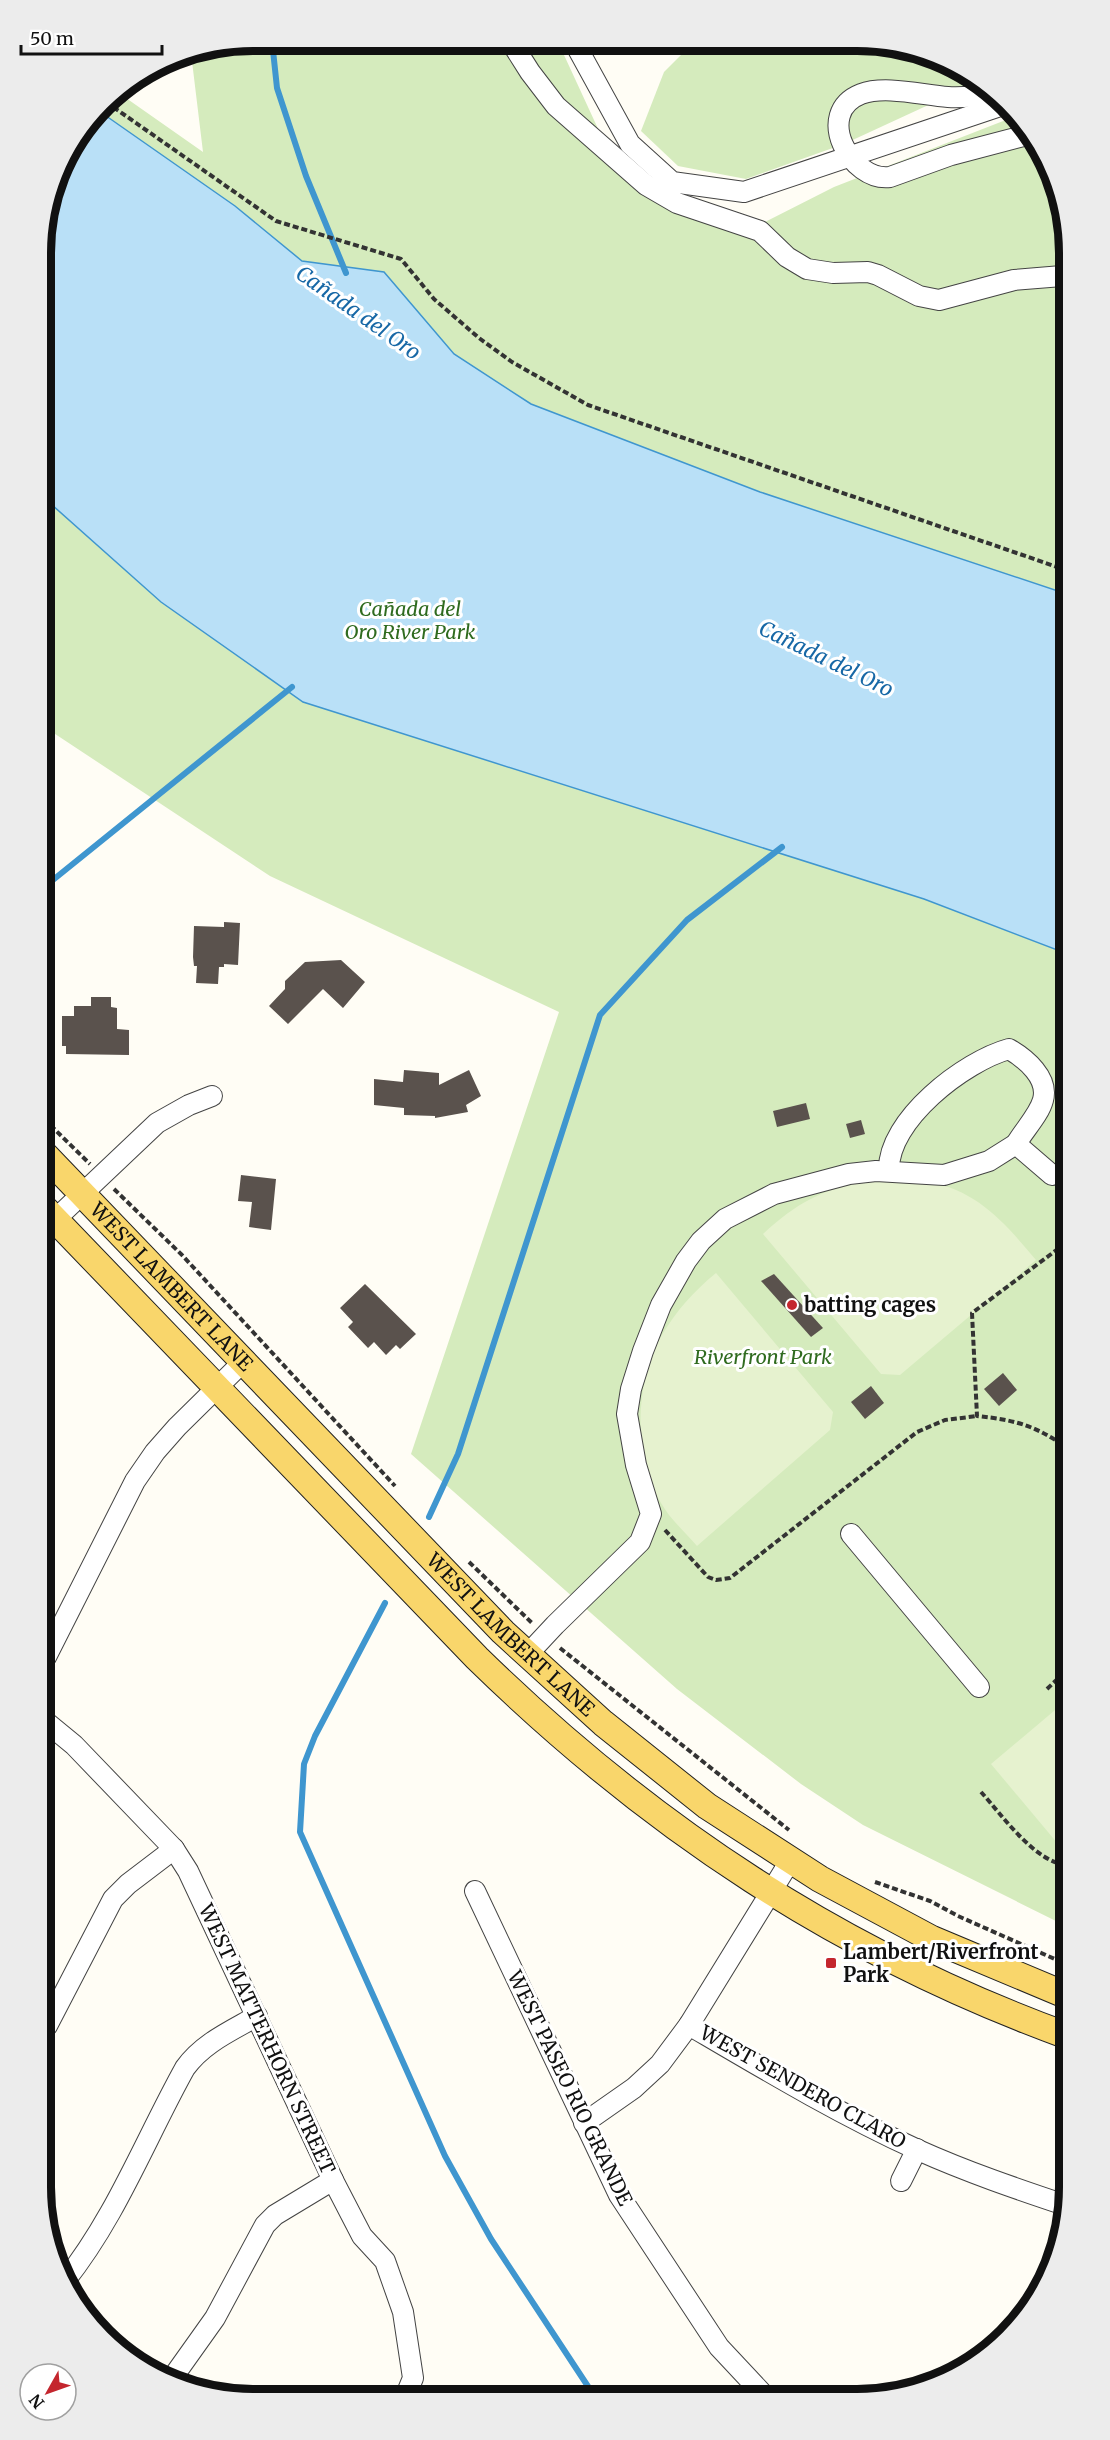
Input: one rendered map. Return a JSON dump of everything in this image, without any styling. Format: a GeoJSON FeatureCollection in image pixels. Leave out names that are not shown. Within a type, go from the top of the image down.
{"type":"FeatureCollection","features":[{"type":"Feature","properties":{"kind":"main road","name":"WEST LAMBERT LANE"},"geometry":{"type":"LineString","coordinates":[[51,1161],[527,1655],[603,1723],[667,1775],[790,1861],[876,1911],[932,1940],[1059,1992]]}},
{"type":"Feature","properties":{"kind":"main road","name":"WEST LAMBERT LANE"},"geometry":{"type":"LineString","coordinates":[[51,1222],[216,1387],[477,1658],[537,1715],[604,1773],[677,1830],[813,1919],[895,1963],[982,2002],[1059,2032]]}},
{"type":"Feature","properties":{"kind":"street"},"geometry":{"type":"LineString","coordinates":[[517,51],[556,106],[646,185],[677,203],[760,231],[787,256],[807,269],[833,273],[868,272],[918,296],[939,300],[1014,280],[1059,276]]}},
{"type":"Feature","properties":{"kind":"street"},"geometry":{"type":"LineString","coordinates":[[579,51],[630,144],[672,182],[744,192],[997,107]]}},
{"type":"Feature","properties":{"kind":"street"},"geometry":{"type":"LineString","coordinates":[[982,95],[950,97],[884,90],[859,94],[840,112],[837,126],[850,156],[870,174],[879,178],[890,177],[951,155],[1021,137]]}},
{"type":"Feature","properties":{"kind":"street"},"geometry":{"type":"LineString","coordinates":[[527,1655],[640,1542],[651,1514],[636,1465],[627,1414],[631,1389],[643,1351],[662,1305],[686,1262],[701,1241],[725,1219],[774,1194],[849,1174],[889,1171],[944,1174],[989,1161],[1016,1144],[1044,1098],[1043,1085],[1024,1058],[1010,1049],[992,1054],[967,1068],[926,1102],[904,1125],[888,1164],[889,1171]]}},
{"type":"Feature","properties":{"kind":"street"},"geometry":{"type":"LineString","coordinates":[[51,1217],[82,1193],[157,1124],[189,1105],[212,1096]]}},
{"type":"Feature","properties":{"kind":"street"},"geometry":{"type":"LineString","coordinates":[[1016,1144],[1052,1175]]}},
{"type":"Feature","properties":{"kind":"street"},"geometry":{"type":"LineString","coordinates":[[51,1647],[135,1481],[155,1452],[216,1387],[243,1362]]}},
{"type":"Feature","properties":{"kind":"street"},"geometry":{"type":"LineString","coordinates":[[851,1534],[979,1687]]}},
{"type":"Feature","properties":{"kind":"street","name":"WEST MATTERHORN STREET"},"geometry":{"type":"LineString","coordinates":[[51,1726],[74,1745],[174,1850],[188,1871],[333,2180],[362,2236],[385,2261],[403,2312],[412,2378],[408,2389]]}},
{"type":"Feature","properties":{"kind":"street"},"geometry":{"type":"LineString","coordinates":[[51,2018],[114,1899],[128,1884],[174,1850]]}},
{"type":"Feature","properties":{"kind":"street"},"geometry":{"type":"LineString","coordinates":[[584,2123],[648,2077],[689,2025],[790,1861]]}},
{"type":"Feature","properties":{"kind":"street","name":"WEST PASEO RIO GRANDE"},"geometry":{"type":"LineString","coordinates":[[475,1891],[619,2195],[712,2338],[758,2389]]}},
{"type":"Feature","properties":{"kind":"street"},"geometry":{"type":"LineString","coordinates":[[70,2273],[95,2240],[116,2204],[171,2093],[190,2061],[206,2046],[258,2016]]}},
{"type":"Feature","properties":{"kind":"street","name":"WEST SENDERO CLARO"},"geometry":{"type":"LineString","coordinates":[[689,2025],[828,2106],[917,2149],[971,2172],[1059,2203]]}},
{"type":"Feature","properties":{"kind":"street","name":"WEST SENDERO CLARO"},"geometry":{"type":"LineString","coordinates":[[901,2181],[917,2149]]}},
{"type":"Feature","properties":{"kind":"street"},"geometry":{"type":"LineString","coordinates":[[176,2373],[215,2318],[265,2225],[275,2215],[333,2180]]}},
{"type":"Feature","properties":{"kind":"path"},"geometry":{"type":"LineString","coordinates":[[113,107],[276,221],[401,259],[434,299],[479,338],[512,362],[588,405],[1059,567]]}},
{"type":"Feature","properties":{"kind":"path"},"geometry":{"type":"LineString","coordinates":[[51,1126],[83,1157]]}},
{"type":"Feature","properties":{"kind":"path"},"geometry":{"type":"LineString","coordinates":[[118,1193],[182,1255],[252,1333],[331,1414],[396,1488]]}},
{"type":"Feature","properties":{"kind":"path"},"geometry":{"type":"LineString","coordinates":[[976,1416],[972,1313],[1059,1248]]}},
{"type":"Feature","properties":{"kind":"path"},"geometry":{"type":"LineString","coordinates":[[651,1514],[708,1576],[716,1580],[730,1578],[917,1432],[945,1420],[976,1416],[1011,1420],[1044,1431],[1059,1442]]}},
{"type":"Feature","properties":{"kind":"path"},"geometry":{"type":"LineString","coordinates":[[466,1560],[536,1626]]}},
{"type":"Feature","properties":{"kind":"path"},"geometry":{"type":"LineString","coordinates":[[565,1651],[789,1830]]}},
{"type":"Feature","properties":{"kind":"path"},"geometry":{"type":"LineString","coordinates":[[1047,1689],[1059,1678]]}},
{"type":"Feature","properties":{"kind":"path"},"geometry":{"type":"LineString","coordinates":[[981,1792],[1036,1852],[1059,1865]]}},
{"type":"Feature","properties":{"kind":"path"},"geometry":{"type":"LineString","coordinates":[[873,1881],[930,1901],[1059,1963]]}},
{"type":"Feature","properties":{"kind":"green space","name":"Riverfront Park"},"geometry":{"type":"Polygon","coordinates":[[[253,51],[562,51],[600,133],[671,201],[759,225],[834,187],[1008,119],[1032,152],[1044,175],[1057,226],[1059,253],[1059,1923],[863,1825],[801,1784],[677,1689],[411,1454],[559,1012],[270,876],[51,731],[51,239],[58,200],[66,175],[85,141],[110,110],[125,97],[203,152],[192,61],[213,55],[253,51]]]}},
{"type":"Feature","properties":{"kind":"green space"},"geometry":{"type":"Polygon","coordinates":[[[685,51],[857,51],[910,58],[935,66],[970,86],[844,144],[746,179],[678,166],[641,131],[664,72],[685,51]]]}},
{"type":"Feature","properties":{"kind":"green space"},"geometry":{"type":"Polygon","coordinates":[[[863,1179],[929,1182],[962,1193],[989,1210],[1036,1260],[900,1375],[881,1374],[763,1234],[798,1206],[833,1189],[863,1179]]]}},
{"type":"Feature","properties":{"kind":"green space","name":"Riverfront Park"},"geometry":{"type":"Polygon","coordinates":[[[716,1273],[833,1412],[830,1430],[697,1546],[669,1514],[652,1485],[645,1464],[642,1442],[642,1397],[646,1375],[662,1335],[686,1302],[716,1273]]]}},
{"type":"Feature","properties":{"kind":"green space"},"geometry":{"type":"Polygon","coordinates":[[[1059,1707],[1059,1843],[1058,1844],[991,1764],[1059,1707]]]}},
{"type":"Feature","properties":{"kind":"water","name":"Cañada del Oro River Park"},"geometry":{"type":"Polygon","coordinates":[[[105,115],[235,206],[302,261],[384,272],[454,354],[531,404],[760,492],[1059,591],[1059,951],[924,899],[303,702],[161,602],[51,504],[51,239],[58,200],[66,175],[85,141],[105,115]]]}},
{"type":"Feature","properties":{"kind":"building"},"geometry":{"type":"Polygon","coordinates":[[[224,922],[240,923],[238,965],[224,964],[224,967],[219,967],[218,984],[196,983],[197,966],[194,966],[193,957],[194,926],[224,927],[224,922]]]}},
{"type":"Feature","properties":{"kind":"building"},"geometry":{"type":"Polygon","coordinates":[[[341,960],[365,982],[343,1008],[323,989],[288,1024],[269,1006],[285,989],[285,981],[305,962],[341,960]]]}},
{"type":"Feature","properties":{"kind":"building"},"geometry":{"type":"Polygon","coordinates":[[[91,997],[111,997],[111,1007],[117,1008],[117,1029],[129,1030],[129,1055],[66,1054],[66,1046],[62,1046],[62,1016],[74,1016],[74,1006],[91,1006],[91,997]]]}},
{"type":"Feature","properties":{"kind":"building"},"geometry":{"type":"Polygon","coordinates":[[[404,1070],[439,1073],[439,1085],[469,1070],[481,1096],[466,1105],[468,1112],[435,1118],[435,1116],[404,1115],[404,1108],[374,1105],[374,1079],[403,1082],[404,1070]]]}},
{"type":"Feature","properties":{"kind":"building"},"geometry":{"type":"Polygon","coordinates":[[[806,1103],[810,1119],[777,1127],[773,1111],[806,1103]]]}},
{"type":"Feature","properties":{"kind":"building"},"geometry":{"type":"Polygon","coordinates":[[[861,1120],[865,1134],[850,1138],[846,1124],[861,1120]]]}},
{"type":"Feature","properties":{"kind":"building"},"geometry":{"type":"Polygon","coordinates":[[[241,1175],[276,1179],[271,1230],[249,1227],[252,1202],[238,1201],[241,1175]]]}},
{"type":"Feature","properties":{"kind":"building","name":"batting cages"},"geometry":{"type":"Polygon","coordinates":[[[774,1274],[823,1328],[811,1337],[761,1281],[774,1274]]]}},
{"type":"Feature","properties":{"kind":"building"},"geometry":{"type":"Polygon","coordinates":[[[365,1284],[416,1334],[400,1349],[396,1345],[386,1355],[374,1342],[368,1348],[348,1327],[353,1322],[340,1308],[365,1284]]]}},
{"type":"Feature","properties":{"kind":"building"},"geometry":{"type":"Polygon","coordinates":[[[1003,1373],[1017,1390],[999,1406],[984,1389],[1003,1373]]]}},
{"type":"Feature","properties":{"kind":"building"},"geometry":{"type":"Polygon","coordinates":[[[871,1386],[884,1403],[865,1419],[851,1402],[871,1386]]]}},
{"type":"Feature","properties":{"kind":"waterway"},"geometry":{"type":"LineString","coordinates":[[273,51],[277,88],[306,176],[346,273]]}},
{"type":"Feature","properties":{"kind":"waterway"},"geometry":{"type":"LineString","coordinates":[[51,882],[292,687]]}},
{"type":"Feature","properties":{"kind":"waterway"},"geometry":{"type":"LineString","coordinates":[[429,1517],[458,1454],[600,1015],[687,920],[782,847]]}},
{"type":"Feature","properties":{"kind":"waterway"},"geometry":{"type":"LineString","coordinates":[[385,1603],[315,1736],[304,1764],[300,1832],[445,2156],[491,2239],[590,2389]]}},
{"type":"Feature","properties":{"kind":"place","name":"batting cages"},"geometry":{"type":"Point","coordinates":[792,1305]}},
{"type":"Feature","properties":{"kind":"place","name":"Lambert/Riverfront Park"},"geometry":{"type":"Point","coordinates":[831,1963]}},
{"type":"Feature","properties":{"kind":"water label","name":"Cañada del Oro"},"geometry":{"type":"Point","coordinates":[358,313]}},
{"type":"Feature","properties":{"kind":"water label","name":"Cañada del Oro"},"geometry":{"type":"Point","coordinates":[826,659]}}]}
